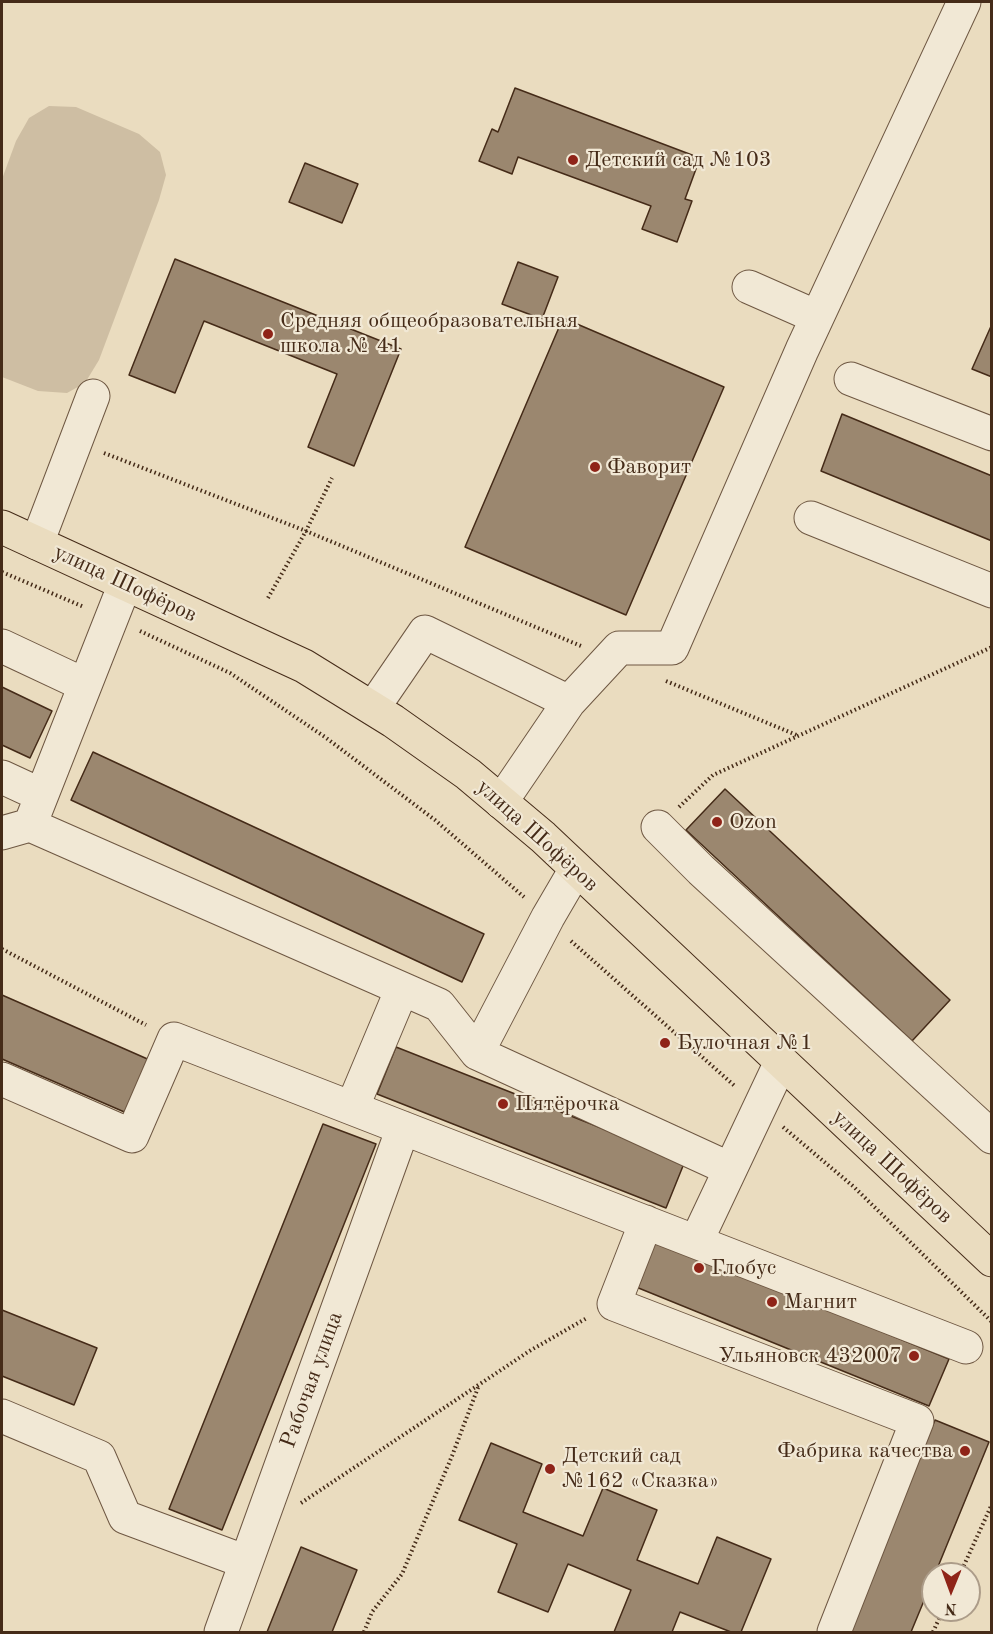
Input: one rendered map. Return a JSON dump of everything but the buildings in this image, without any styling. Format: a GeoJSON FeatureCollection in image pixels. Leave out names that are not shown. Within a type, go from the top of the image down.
{"type":"FeatureCollection","features":[{"type":"Feature","properties":{"kind":"main road","name":"улица Шофёров"},"geometry":{"type":"LineString","coordinates":[[2,527],[304,666],[374,708],[468,774],[543,837],[992,1260]]}},
{"type":"Feature","properties":{"kind":"lane"},"geometry":{"type":"LineString","coordinates":[[501,802],[569,702],[619,648],[672,648],[818,317],[964,2]]}},
{"type":"Feature","properties":{"kind":"lane"},"geometry":{"type":"LineString","coordinates":[[749,287],[818,317]]}},
{"type":"Feature","properties":{"kind":"lane"},"geometry":{"type":"LineString","coordinates":[[852,379],[992,434]]}},
{"type":"Feature","properties":{"kind":"lane"},"geometry":{"type":"LineString","coordinates":[[37,543],[93,396]]}},
{"type":"Feature","properties":{"kind":"lane"},"geometry":{"type":"LineString","coordinates":[[811,518],[992,591]]}},
{"type":"Feature","properties":{"kind":"lane"},"geometry":{"type":"LineString","coordinates":[[24,818],[85,685],[125,584]]}},
{"type":"Feature","properties":{"kind":"lane"},"geometry":{"type":"LineString","coordinates":[[374,708],[424,632],[569,702]]}},
{"type":"Feature","properties":{"kind":"lane"},"geometry":{"type":"LineString","coordinates":[[2,646],[85,685]]}},
{"type":"Feature","properties":{"kind":"lane"},"geometry":{"type":"LineString","coordinates":[[2,777],[24,818],[439,1005],[477,1053],[730,1168]]}},
{"type":"Feature","properties":{"kind":"lane"},"geometry":{"type":"LineString","coordinates":[[658,827],[701,870],[992,1137]]}},
{"type":"Feature","properties":{"kind":"lane"},"geometry":{"type":"LineString","coordinates":[[477,1053],[548,917],[576,869]]}},
{"type":"Feature","properties":{"kind":"lane"},"geometry":{"type":"LineString","coordinates":[[352,1108],[402,989]]}},
{"type":"Feature","properties":{"kind":"lane"},"geometry":{"type":"LineString","coordinates":[[2,1079],[132,1136],[174,1039],[966,1347]]}},
{"type":"Feature","properties":{"kind":"lane"},"geometry":{"type":"LineString","coordinates":[[696,1242],[781,1062]]}},
{"type":"Feature","properties":{"kind":"lane","name":"Рабочая улица"},"geometry":{"type":"LineString","coordinates":[[221,1632],[403,1128]]}},
{"type":"Feature","properties":{"kind":"lane"},"geometry":{"type":"LineString","coordinates":[[646,1222],[614,1304],[917,1421],[834,1632]]}},
{"type":"Feature","properties":{"kind":"lane"},"geometry":{"type":"LineString","coordinates":[[2,1416],[99,1457],[125,1517],[246,1562]]}},
{"type":"Feature","properties":{"kind":"path"},"geometry":{"type":"LineString","coordinates":[[76,441],[306,531],[610,658]]}},
{"type":"Feature","properties":{"kind":"path"},"geometry":{"type":"LineString","coordinates":[[268,598],[306,531],[332,478]]}},
{"type":"Feature","properties":{"kind":"path"},"geometry":{"type":"LineString","coordinates":[[658,827],[713,775],[992,647]]}},
{"type":"Feature","properties":{"kind":"path"},"geometry":{"type":"LineString","coordinates":[[662,679],[799,736]]}},
{"type":"Feature","properties":{"kind":"path"},"geometry":{"type":"LineString","coordinates":[[2,949],[174,1039]]}},
{"type":"Feature","properties":{"kind":"path"},"geometry":{"type":"LineString","coordinates":[[295,1508],[531,1350],[614,1304]]}},
{"type":"Feature","properties":{"kind":"path"},"geometry":{"type":"LineString","coordinates":[[364,1632],[372,1612],[402,1574],[452,1456],[479,1384]]}},
{"type":"Feature","properties":{"kind":"path"},"geometry":{"type":"LineString","coordinates":[[965,1562],[992,1504]]}},
{"type":"Feature","properties":{"kind":"shaded area"},"geometry":{"type":"Polygon","coordinates":[[[49,106],[76,107],[139,134],[160,152],[166,175],[159,200],[99,360],[85,383],[67,393],[38,391],[2,377],[2,179],[16,141],[29,118],[49,106]]]}},
{"type":"Feature","properties":{"kind":"place","name":"Детский сад №103"},"geometry":{"type":"Point","coordinates":[573,160]}},
{"type":"Feature","properties":{"kind":"place","name":"Средняя общеобразовательная школа № 41"},"geometry":{"type":"Point","coordinates":[268,334]}},
{"type":"Feature","properties":{"kind":"place","name":"Фаворит"},"geometry":{"type":"Point","coordinates":[595,467]}},
{"type":"Feature","properties":{"kind":"place","name":"Ozon"},"geometry":{"type":"Point","coordinates":[717,822]}},
{"type":"Feature","properties":{"kind":"place","name":"Булочная №1"},"geometry":{"type":"Point","coordinates":[665,1043]}},
{"type":"Feature","properties":{"kind":"place","name":"Пятёрочка"},"geometry":{"type":"Point","coordinates":[503,1104]}},
{"type":"Feature","properties":{"kind":"place","name":"Глобус"},"geometry":{"type":"Point","coordinates":[699,1268]}},
{"type":"Feature","properties":{"kind":"place","name":"Магнит"},"geometry":{"type":"Point","coordinates":[772,1302]}},
{"type":"Feature","properties":{"kind":"place","name":"Ульяновск 432007"},"geometry":{"type":"Point","coordinates":[914,1356]}},
{"type":"Feature","properties":{"kind":"place","name":"Фабрика качества"},"geometry":{"type":"Point","coordinates":[965,1451]}},
{"type":"Feature","properties":{"kind":"place","name":"Детский сад №162 «Сказка»"},"geometry":{"type":"Point","coordinates":[550,1469]}}]}
